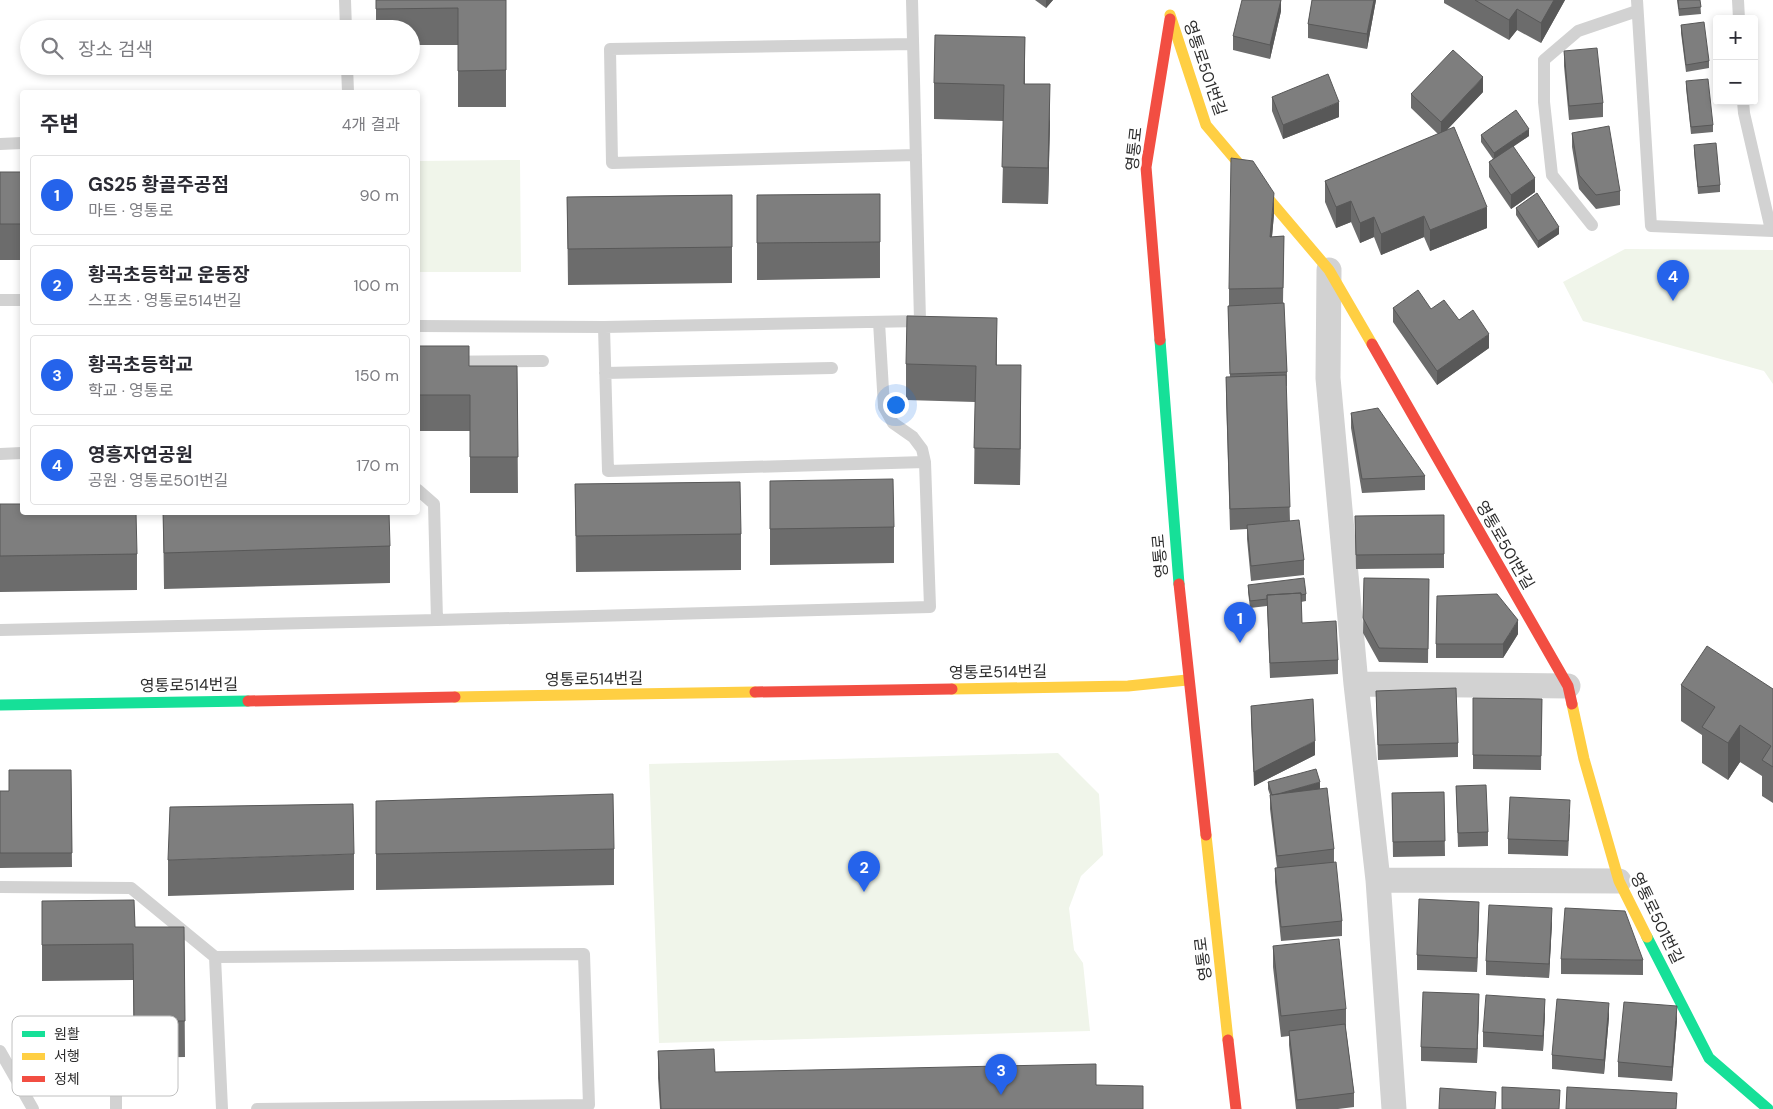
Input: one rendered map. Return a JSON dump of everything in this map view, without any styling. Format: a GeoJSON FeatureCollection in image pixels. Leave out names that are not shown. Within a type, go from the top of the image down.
{"type":"FeatureCollection","features":[{"type":"Feature","properties":{"kind":"street","name":"영통로501번길"},"geometry":{"type":"LineString","coordinates":[[1171,11],[1206,125],[1330,270],[1568,686],[1584,759],[1619,881],[1709,1058],[1768,1109]]}},
{"type":"Feature","properties":{"kind":"street","name":"영통로"},"geometry":{"type":"LineString","coordinates":[[1171,11],[1146,167],[1187,680],[1236,1109]]}},
{"type":"Feature","properties":{"kind":"street"},"geometry":{"type":"LineString","coordinates":[[1330,270],[1328,378],[1356,684],[1378,880],[1394,1109]]}},
{"type":"Feature","properties":{"kind":"street","name":"영통로514번길"},"geometry":{"type":"LineString","coordinates":[[0,705],[1128,686],[1187,680]]}},
{"type":"Feature","properties":{"kind":"street"},"geometry":{"type":"LineString","coordinates":[[1356,684],[1568,686]]}},
{"type":"Feature","properties":{"kind":"street"},"geometry":{"type":"LineString","coordinates":[[1378,880],[1619,881]]}},
{"type":"Feature","properties":{"kind":"lane"},"geometry":{"type":"LineString","coordinates":[[345,0],[346,20]]}},
{"type":"Feature","properties":{"kind":"lane"},"geometry":{"type":"LineString","coordinates":[[420,326],[604,327],[920,321],[912,0]]}},
{"type":"Feature","properties":{"kind":"lane"},"geometry":{"type":"LineString","coordinates":[[1738,0],[1739,15]]}},
{"type":"Feature","properties":{"kind":"lane"},"geometry":{"type":"LineString","coordinates":[[1592,225],[1552,175],[1544,102],[1544,60],[1578,31],[1637,5],[1651,226],[1772,230],[1743,105]]}},
{"type":"Feature","properties":{"kind":"lane"},"geometry":{"type":"LineString","coordinates":[[913,44],[610,49],[611,154],[612,163],[916,155]]}},
{"type":"Feature","properties":{"kind":"lane"},"geometry":{"type":"LineString","coordinates":[[347,75],[348,90]]}},
{"type":"Feature","properties":{"kind":"lane"},"geometry":{"type":"LineString","coordinates":[[0,144],[20,143]]}},
{"type":"Feature","properties":{"kind":"lane"},"geometry":{"type":"LineString","coordinates":[[0,300],[20,300]]}},
{"type":"Feature","properties":{"kind":"lane"},"geometry":{"type":"LineString","coordinates":[[0,630],[930,607],[926,462],[922,449],[913,438],[893,423],[884,407],[879,322]]}},
{"type":"Feature","properties":{"kind":"lane"},"geometry":{"type":"LineString","coordinates":[[604,327],[608,470],[926,462]]}},
{"type":"Feature","properties":{"kind":"lane"},"geometry":{"type":"LineString","coordinates":[[420,362],[543,361]]}},
{"type":"Feature","properties":{"kind":"lane"},"geometry":{"type":"LineString","coordinates":[[605,373],[832,368]]}},
{"type":"Feature","properties":{"kind":"lane"},"geometry":{"type":"LineString","coordinates":[[0,454],[20,453]]}},
{"type":"Feature","properties":{"kind":"lane"},"geometry":{"type":"LineString","coordinates":[[420,492],[434,504],[437,620]]}},
{"type":"Feature","properties":{"kind":"lane"},"geometry":{"type":"LineString","coordinates":[[0,886],[131,888],[215,957],[584,954],[589,1105],[257,1109]]}},
{"type":"Feature","properties":{"kind":"lane"},"geometry":{"type":"LineString","coordinates":[[215,957],[222,1109]]}},
{"type":"Feature","properties":{"kind":"lane"},"geometry":{"type":"LineString","coordinates":[[0,1051],[12,1070]]}},
{"type":"Feature","properties":{"kind":"lane"},"geometry":{"type":"LineString","coordinates":[[26,1096],[33,1109]]}},
{"type":"Feature","properties":{"kind":"lane"},"geometry":{"type":"LineString","coordinates":[[116,1096],[116,1109]]}},
{"type":"Feature","properties":{"kind":"shaded area"},"geometry":{"type":"Polygon","coordinates":[[[520,160],[521,272],[420,272],[420,161],[520,160]]]}},
{"type":"Feature","properties":{"kind":"shaded area"},"geometry":{"type":"Polygon","coordinates":[[[1625,249],[1773,250],[1773,384],[1764,371],[1583,321],[1563,282],[1625,249]]]}},
{"type":"Feature","properties":{"kind":"shaded area"},"geometry":{"type":"Polygon","coordinates":[[[1058,753],[1099,794],[1103,855],[1081,876],[1069,908],[1074,950],[1083,963],[1090,1031],[659,1043],[649,764],[1058,753]]]}},
{"type":"Feature","properties":{"kind":"building"},"geometry":{"type":"Polygon","coordinates":[[[376,0],[506,0],[506,70],[458,71],[458,8],[376,9],[376,0]]]}},
{"type":"Feature","properties":{"kind":"building"},"geometry":{"type":"Polygon","coordinates":[[[1242,0],[1281,0],[1270,45],[1233,36],[1242,0]]]}},
{"type":"Feature","properties":{"kind":"building"},"geometry":{"type":"Polygon","coordinates":[[[1312,0],[1374,0],[1367,34],[1308,24],[1312,0]]]}},
{"type":"Feature","properties":{"kind":"building"},"geometry":{"type":"Polygon","coordinates":[[[1475,0],[1554,0],[1541,23],[1517,9],[1509,20],[1475,0]]]}},
{"type":"Feature","properties":{"kind":"building"},"geometry":{"type":"Polygon","coordinates":[[[1678,0],[1700,0],[1701,7],[1679,9],[1678,0]]]}},
{"type":"Feature","properties":{"kind":"building"},"geometry":{"type":"Polygon","coordinates":[[[1704,22],[1709,61],[1686,65],[1681,25],[1704,22]]]}},
{"type":"Feature","properties":{"kind":"building"},"geometry":{"type":"Polygon","coordinates":[[[935,35],[1025,37],[1024,84],[1050,84],[1048,168],[1002,167],[1004,85],[934,83],[935,35]]]}},
{"type":"Feature","properties":{"kind":"building"},"geometry":{"type":"Polygon","coordinates":[[[1597,48],[1603,103],[1569,106],[1564,51],[1597,48]]]}},
{"type":"Feature","properties":{"kind":"building"},"geometry":{"type":"Polygon","coordinates":[[[1453,50],[1483,77],[1441,122],[1411,94],[1453,50]]]}},
{"type":"Feature","properties":{"kind":"building"},"geometry":{"type":"Polygon","coordinates":[[[1328,74],[1339,102],[1283,125],[1272,97],[1328,74]]]}},
{"type":"Feature","properties":{"kind":"building"},"geometry":{"type":"Polygon","coordinates":[[[1708,79],[1713,125],[1691,127],[1686,81],[1708,79]]]}},
{"type":"Feature","properties":{"kind":"building"},"geometry":{"type":"Polygon","coordinates":[[[1516,110],[1529,129],[1494,153],[1481,135],[1516,110]]]}},
{"type":"Feature","properties":{"kind":"building"},"geometry":{"type":"Polygon","coordinates":[[[1609,126],[1620,191],[1596,195],[1579,175],[1572,133],[1609,126]]]}},
{"type":"Feature","properties":{"kind":"building"},"geometry":{"type":"Polygon","coordinates":[[[1454,127],[1487,207],[1430,230],[1424,216],[1381,234],[1374,217],[1360,223],[1351,201],[1336,207],[1325,181],[1454,127]]]}},
{"type":"Feature","properties":{"kind":"building"},"geometry":{"type":"Polygon","coordinates":[[[1716,143],[1720,185],[1698,187],[1694,145],[1716,143]]]}},
{"type":"Feature","properties":{"kind":"building"},"geometry":{"type":"Polygon","coordinates":[[[1513,146],[1535,178],[1511,195],[1489,162],[1513,146]]]}},
{"type":"Feature","properties":{"kind":"building"},"geometry":{"type":"Polygon","coordinates":[[[1231,158],[1253,161],[1274,193],[1270,237],[1284,236],[1283,288],[1229,289],[1231,158]]]}},
{"type":"Feature","properties":{"kind":"building"},"geometry":{"type":"Polygon","coordinates":[[[0,172],[20,172],[20,224],[0,224],[0,172]]]}},
{"type":"Feature","properties":{"kind":"building"},"geometry":{"type":"Polygon","coordinates":[[[1537,193],[1559,227],[1538,241],[1516,208],[1537,193]]]}},
{"type":"Feature","properties":{"kind":"building"},"geometry":{"type":"Polygon","coordinates":[[[880,194],[880,242],[757,243],[757,195],[880,194]]]}},
{"type":"Feature","properties":{"kind":"building"},"geometry":{"type":"Polygon","coordinates":[[[732,195],[732,247],[568,249],[567,197],[732,195]]]}},
{"type":"Feature","properties":{"kind":"building"},"geometry":{"type":"Polygon","coordinates":[[[1418,290],[1431,309],[1444,300],[1459,320],[1473,310],[1489,334],[1437,371],[1393,308],[1418,290]]]}},
{"type":"Feature","properties":{"kind":"building"},"geometry":{"type":"Polygon","coordinates":[[[1284,303],[1287,372],[1230,374],[1228,306],[1284,303]]]}},
{"type":"Feature","properties":{"kind":"building"},"geometry":{"type":"Polygon","coordinates":[[[907,316],[997,318],[996,365],[1021,365],[1020,449],[974,448],[976,366],[906,364],[907,316]]]}},
{"type":"Feature","properties":{"kind":"building"},"geometry":{"type":"Polygon","coordinates":[[[420,346],[469,346],[469,366],[517,366],[518,457],[470,457],[470,395],[420,395],[420,346]]]}},
{"type":"Feature","properties":{"kind":"building"},"geometry":{"type":"Polygon","coordinates":[[[1286,375],[1290,507],[1230,509],[1226,377],[1286,375]]]}},
{"type":"Feature","properties":{"kind":"building"},"geometry":{"type":"Polygon","coordinates":[[[1378,408],[1425,476],[1362,479],[1351,413],[1378,408]]]}},
{"type":"Feature","properties":{"kind":"building"},"geometry":{"type":"Polygon","coordinates":[[[893,479],[894,527],[770,529],[770,481],[893,479]]]}},
{"type":"Feature","properties":{"kind":"building"},"geometry":{"type":"Polygon","coordinates":[[[740,482],[741,534],[576,536],[575,484],[740,482]]]}},
{"type":"Feature","properties":{"kind":"building"},"geometry":{"type":"Polygon","coordinates":[[[0,504],[20,504],[20,515],[136,515],[137,554],[0,556],[0,504]]]}},
{"type":"Feature","properties":{"kind":"building"},"geometry":{"type":"Polygon","coordinates":[[[163,515],[389,515],[390,546],[164,553],[163,515]]]}},
{"type":"Feature","properties":{"kind":"building"},"geometry":{"type":"Polygon","coordinates":[[[1444,515],[1444,554],[1356,555],[1355,516],[1444,515]]]}},
{"type":"Feature","properties":{"kind":"building"},"geometry":{"type":"Polygon","coordinates":[[[1299,520],[1304,560],[1251,566],[1247,525],[1299,520]]]}},
{"type":"Feature","properties":{"kind":"building"},"geometry":{"type":"Polygon","coordinates":[[[1304,578],[1306,594],[1267,595],[1267,599],[1250,601],[1248,585],[1304,578]]]}},
{"type":"Feature","properties":{"kind":"building"},"geometry":{"type":"Polygon","coordinates":[[[1364,578],[1429,579],[1428,649],[1379,648],[1363,618],[1364,578]]]}},
{"type":"Feature","properties":{"kind":"building"},"geometry":{"type":"Polygon","coordinates":[[[1301,593],[1302,623],[1336,621],[1338,660],[1270,663],[1267,595],[1301,593]]]}},
{"type":"Feature","properties":{"kind":"building"},"geometry":{"type":"Polygon","coordinates":[[[1497,594],[1518,620],[1503,644],[1436,644],[1437,596],[1497,594]]]}},
{"type":"Feature","properties":{"kind":"building"},"geometry":{"type":"Polygon","coordinates":[[[1707,646],[1773,689],[1773,767],[1762,760],[1771,746],[1740,725],[1728,743],[1702,727],[1715,707],[1681,685],[1707,646]]]}},
{"type":"Feature","properties":{"kind":"building"},"geometry":{"type":"Polygon","coordinates":[[[1456,688],[1458,743],[1378,745],[1376,691],[1456,688]]]}},
{"type":"Feature","properties":{"kind":"building"},"geometry":{"type":"Polygon","coordinates":[[[1473,698],[1542,699],[1541,756],[1473,755],[1473,698]]]}},
{"type":"Feature","properties":{"kind":"building"},"geometry":{"type":"Polygon","coordinates":[[[1313,699],[1315,741],[1254,772],[1251,706],[1313,699]]]}},
{"type":"Feature","properties":{"kind":"building"},"geometry":{"type":"Polygon","coordinates":[[[1316,769],[1320,782],[1272,795],[1268,782],[1316,769]]]}},
{"type":"Feature","properties":{"kind":"building"},"geometry":{"type":"Polygon","coordinates":[[[9,770],[71,770],[72,853],[0,853],[0,791],[9,791],[9,770]]]}},
{"type":"Feature","properties":{"kind":"building"},"geometry":{"type":"Polygon","coordinates":[[[1486,785],[1488,832],[1458,833],[1456,786],[1486,785]]]}},
{"type":"Feature","properties":{"kind":"building"},"geometry":{"type":"Polygon","coordinates":[[[1327,788],[1334,849],[1277,856],[1270,795],[1327,788]]]}},
{"type":"Feature","properties":{"kind":"building"},"geometry":{"type":"Polygon","coordinates":[[[1444,792],[1445,841],[1393,842],[1392,793],[1444,792]]]}},
{"type":"Feature","properties":{"kind":"building"},"geometry":{"type":"Polygon","coordinates":[[[613,794],[614,849],[376,854],[376,801],[613,794]]]}},
{"type":"Feature","properties":{"kind":"building"},"geometry":{"type":"Polygon","coordinates":[[[1510,797],[1570,800],[1568,841],[1508,839],[1510,797]]]}},
{"type":"Feature","properties":{"kind":"building"},"geometry":{"type":"Polygon","coordinates":[[[353,804],[354,854],[168,860],[170,807],[353,804]]]}},
{"type":"Feature","properties":{"kind":"building"},"geometry":{"type":"Polygon","coordinates":[[[1336,862],[1342,921],[1281,927],[1275,868],[1336,862]]]}},
{"type":"Feature","properties":{"kind":"building"},"geometry":{"type":"Polygon","coordinates":[[[1419,899],[1479,902],[1477,958],[1417,955],[1419,899]]]}},
{"type":"Feature","properties":{"kind":"building"},"geometry":{"type":"Polygon","coordinates":[[[134,900],[135,927],[184,927],[185,1021],[178,1021],[178,1016],[134,1016],[133,944],[42,945],[42,901],[134,900]]]}},
{"type":"Feature","properties":{"kind":"building"},"geometry":{"type":"Polygon","coordinates":[[[1489,905],[1552,908],[1549,964],[1486,961],[1489,905]]]}},
{"type":"Feature","properties":{"kind":"building"},"geometry":{"type":"Polygon","coordinates":[[[1565,908],[1625,911],[1643,960],[1561,959],[1565,908]]]}},
{"type":"Feature","properties":{"kind":"building"},"geometry":{"type":"Polygon","coordinates":[[[1339,939],[1346,1009],[1281,1016],[1273,946],[1339,939]]]}},
{"type":"Feature","properties":{"kind":"building"},"geometry":{"type":"Polygon","coordinates":[[[1423,992],[1479,994],[1477,1049],[1421,1047],[1423,992]]]}},
{"type":"Feature","properties":{"kind":"building"},"geometry":{"type":"Polygon","coordinates":[[[1486,995],[1545,999],[1543,1036],[1483,1032],[1486,995]]]}},
{"type":"Feature","properties":{"kind":"building"},"geometry":{"type":"Polygon","coordinates":[[[1557,999],[1609,1003],[1604,1060],[1552,1055],[1557,999]]]}},
{"type":"Feature","properties":{"kind":"building"},"geometry":{"type":"Polygon","coordinates":[[[1624,1002],[1677,1006],[1672,1067],[1618,1062],[1624,1002]]]}},
{"type":"Feature","properties":{"kind":"building"},"geometry":{"type":"Polygon","coordinates":[[[1345,1024],[1354,1093],[1297,1100],[1289,1031],[1345,1024]]]}},
{"type":"Feature","properties":{"kind":"building"},"geometry":{"type":"Polygon","coordinates":[[[714,1049],[715,1072],[1096,1064],[1096,1085],[1143,1086],[1143,1109],[661,1109],[658,1051],[714,1049]]]}},
{"type":"Feature","properties":{"kind":"building"},"geometry":{"type":"Polygon","coordinates":[[[1502,1087],[1560,1090],[1559,1109],[1502,1109],[1502,1087]]]}},
{"type":"Feature","properties":{"kind":"building"},"geometry":{"type":"Polygon","coordinates":[[[1567,1087],[1677,1093],[1676,1109],[1566,1109],[1567,1087]]]}},
{"type":"Feature","properties":{"kind":"building"},"geometry":{"type":"Polygon","coordinates":[[[1440,1088],[1496,1092],[1495,1109],[1439,1109],[1440,1088]]]}},
{"type":"Feature","properties":{"kind":"traffic: fast"},"geometry":{"type":"LineString","coordinates":[[1160,340],[1179,584]]}},
{"type":"Feature","properties":{"kind":"traffic: fast"},"geometry":{"type":"LineString","coordinates":[[0,705],[248,701]]}},
{"type":"Feature","properties":{"kind":"traffic: fast"},"geometry":{"type":"LineString","coordinates":[[1647,937],[1709,1058],[1768,1109]]}},
{"type":"Feature","properties":{"kind":"traffic: slow"},"geometry":{"type":"LineString","coordinates":[[1170,15],[1206,125],[1329,270],[1372,344]]}},
{"type":"Feature","properties":{"kind":"traffic: slow"},"geometry":{"type":"LineString","coordinates":[[952,689],[1128,686],[1187,680]]}},
{"type":"Feature","properties":{"kind":"traffic: slow"},"geometry":{"type":"LineString","coordinates":[[455,697],[755,692]]}},
{"type":"Feature","properties":{"kind":"traffic: slow"},"geometry":{"type":"LineString","coordinates":[[1572,704],[1584,759],[1619,881],[1647,937]]}},
{"type":"Feature","properties":{"kind":"traffic: slow"},"geometry":{"type":"LineString","coordinates":[[1206,835],[1228,1040]]}},
{"type":"Feature","properties":{"kind":"traffic: jam"},"geometry":{"type":"LineString","coordinates":[[1160,340],[1146,167],[1170,19]]}},
{"type":"Feature","properties":{"kind":"traffic: jam"},"geometry":{"type":"LineString","coordinates":[[1372,344],[1568,686],[1572,704]]}},
{"type":"Feature","properties":{"kind":"traffic: jam"},"geometry":{"type":"LineString","coordinates":[[1179,584],[1206,835]]}},
{"type":"Feature","properties":{"kind":"traffic: jam"},"geometry":{"type":"LineString","coordinates":[[755,692],[952,689]]}},
{"type":"Feature","properties":{"kind":"traffic: jam"},"geometry":{"type":"LineString","coordinates":[[248,701],[455,697]]}},
{"type":"Feature","properties":{"kind":"traffic: jam"},"geometry":{"type":"LineString","coordinates":[[1228,1040],[1236,1109]]}},
{"type":"Feature","properties":{"kind":"place","name":"영흥자연공원"},"geometry":{"type":"Point","coordinates":[1673,301]}},
{"type":"Feature","properties":{"kind":"place","name":"GS25 황골주공점"},"geometry":{"type":"Point","coordinates":[1240,643]}},
{"type":"Feature","properties":{"kind":"place","name":"황곡초등학교 운동장"},"geometry":{"type":"Point","coordinates":[864,892]}},
{"type":"Feature","properties":{"kind":"place","name":"황곡초등학교"},"geometry":{"type":"Point","coordinates":[1001,1095]}}]}
